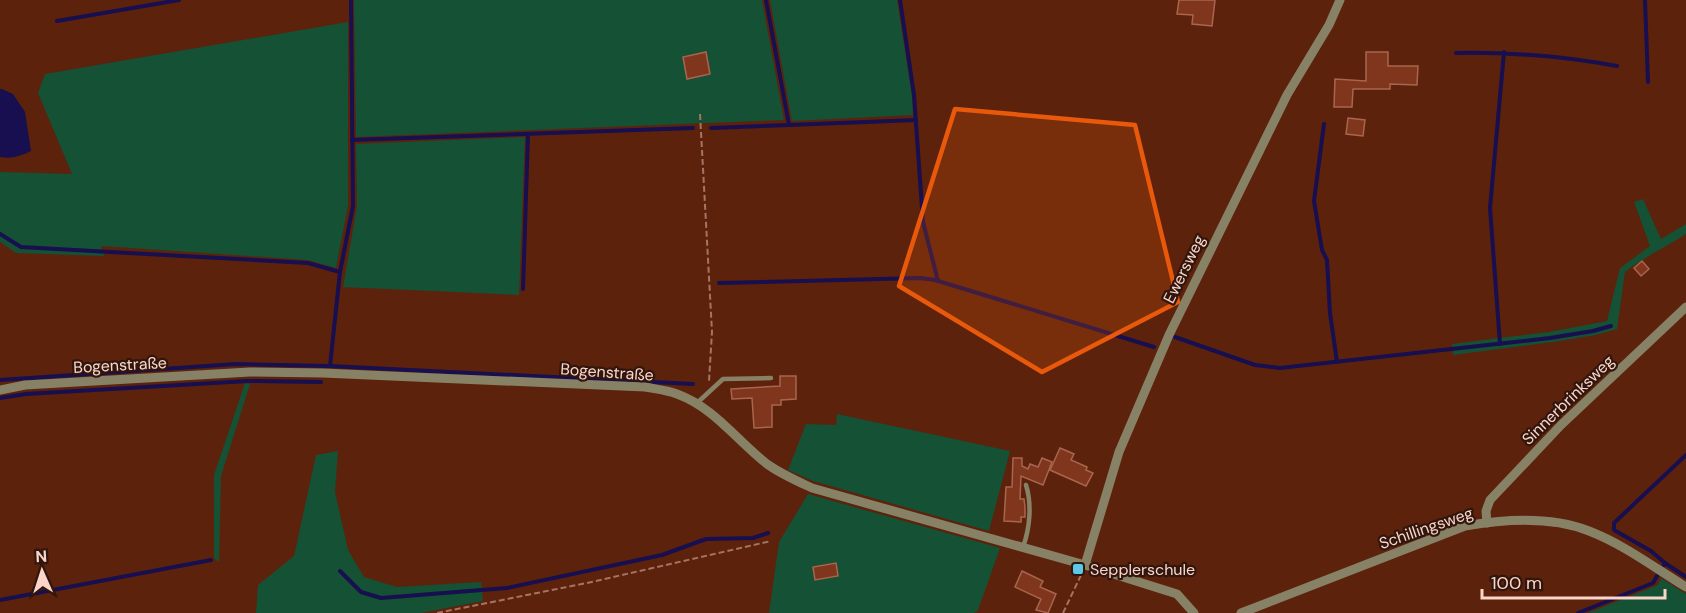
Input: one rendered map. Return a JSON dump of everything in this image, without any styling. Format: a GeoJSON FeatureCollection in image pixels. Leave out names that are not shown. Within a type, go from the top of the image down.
{"type":"FeatureCollection","features":[{"type":"Feature","properties":{"kind":"street","name":"Ewersweg"},"geometry":{"type":"LineString","coordinates":[[1085,565],[1119,453],[1169,335],[1287,94],[1329,25],[1340,0]]}},
{"type":"Feature","properties":{"kind":"street","name":"Sinnerbrinksweg"},"geometry":{"type":"LineString","coordinates":[[1487,522],[1486,511],[1490,500],[1562,425],[1686,307]]}},
{"type":"Feature","properties":{"kind":"street","name":"Bogenstraße"},"geometry":{"type":"LineString","coordinates":[[0,390],[25,385],[250,372],[645,387],[675,393],[697,403],[712,413],[767,464],[812,488],[1085,565],[1177,594],[1194,613]]}},
{"type":"Feature","properties":{"kind":"street","name":"Schillingsweg"},"geometry":{"type":"LineString","coordinates":[[1241,613],[1465,526],[1487,522],[1540,522],[1590,531],[1635,555],[1686,587]]}},
{"type":"Feature","properties":{"kind":"lane"},"geometry":{"type":"LineString","coordinates":[[697,403],[723,379],[771,378]]}},
{"type":"Feature","properties":{"kind":"lane"},"geometry":{"type":"LineString","coordinates":[[1022,548],[1028,535],[1030,496],[1026,485]]}},
{"type":"Feature","properties":{"kind":"path"},"geometry":{"type":"LineString","coordinates":[[700,114],[712,332],[708,393]]}},
{"type":"Feature","properties":{"kind":"path"},"geometry":{"type":"LineString","coordinates":[[437,613],[587,583],[771,541]]}},
{"type":"Feature","properties":{"kind":"path"},"geometry":{"type":"LineString","coordinates":[[1063,613],[1085,565]]}},
{"type":"Feature","properties":{"kind":"highlighted area"},"geometry":{"type":"Polygon","coordinates":[[[955,109],[1135,125],[1178,302],[1042,372],[899,286],[955,109]]]}},
{"type":"Feature","properties":{"kind":"green space"},"geometry":{"type":"Polygon","coordinates":[[[354,0],[762,0],[784,120],[356,137],[354,0]]]}},
{"type":"Feature","properties":{"kind":"green space"},"geometry":{"type":"Polygon","coordinates":[[[770,0],[897,0],[913,115],[792,121],[770,0]]]}},
{"type":"Feature","properties":{"kind":"green space"},"geometry":{"type":"Polygon","coordinates":[[[348,22],[348,206],[336,268],[308,260],[101,246],[104,256],[16,253],[0,242],[0,172],[72,174],[38,93],[45,74],[348,22]]]}},
{"type":"Feature","properties":{"kind":"green space"},"geometry":{"type":"Polygon","coordinates":[[[525,137],[519,295],[343,287],[357,206],[356,144],[525,137]]]}},
{"type":"Feature","properties":{"kind":"green space"},"geometry":{"type":"Polygon","coordinates":[[[1643,199],[1661,239],[1686,224],[1686,234],[1625,272],[1617,329],[1553,342],[1453,355],[1452,344],[1549,332],[1607,321],[1620,268],[1650,246],[1634,202],[1643,199]]]}},
{"type":"Feature","properties":{"kind":"green space"},"geometry":{"type":"Polygon","coordinates":[[[245,383],[250,384],[221,476],[219,562],[214,558],[214,475],[245,383]]]}},
{"type":"Feature","properties":{"kind":"green space"},"geometry":{"type":"Polygon","coordinates":[[[837,414],[1010,451],[989,531],[813,481],[788,470],[806,424],[836,425],[837,414]]]}},
{"type":"Feature","properties":{"kind":"green space"},"geometry":{"type":"Polygon","coordinates":[[[338,451],[335,492],[348,550],[364,577],[397,587],[481,582],[483,601],[421,613],[256,613],[258,585],[294,556],[316,455],[338,451]]]}},
{"type":"Feature","properties":{"kind":"green space"},"geometry":{"type":"Polygon","coordinates":[[[808,494],[1000,548],[978,610],[974,613],[769,613],[779,542],[808,494]]]}},
{"type":"Feature","properties":{"kind":"green space"},"geometry":{"type":"Polygon","coordinates":[[[1661,578],[1686,594],[1686,613],[1588,613],[1658,585],[1661,578]]]}},
{"type":"Feature","properties":{"kind":"shaded area"},"geometry":{"type":"Polygon","coordinates":[[[0,89],[13,94],[25,112],[31,151],[20,156],[0,157],[0,89]]]}},
{"type":"Feature","properties":{"kind":"building"},"geometry":{"type":"Polygon","coordinates":[[[1179,0],[1215,0],[1212,26],[1192,24],[1193,15],[1177,14],[1179,0]]]}},
{"type":"Feature","properties":{"kind":"building"},"geometry":{"type":"Polygon","coordinates":[[[706,52],[710,74],[687,79],[683,57],[706,52]]]}},
{"type":"Feature","properties":{"kind":"building"},"geometry":{"type":"Polygon","coordinates":[[[1366,52],[1388,52],[1388,66],[1418,66],[1417,85],[1390,84],[1390,89],[1353,89],[1352,107],[1334,107],[1335,79],[1366,81],[1366,52]]]}},
{"type":"Feature","properties":{"kind":"building"},"geometry":{"type":"Polygon","coordinates":[[[1348,118],[1365,120],[1363,136],[1346,134],[1348,118]]]}},
{"type":"Feature","properties":{"kind":"building"},"geometry":{"type":"Polygon","coordinates":[[[1642,261],[1649,269],[1641,276],[1634,268],[1642,261]]]}},
{"type":"Feature","properties":{"kind":"building"},"geometry":{"type":"Polygon","coordinates":[[[780,376],[796,376],[796,399],[781,400],[781,405],[772,405],[772,427],[754,428],[752,398],[732,399],[731,389],[780,386],[780,376]]]}},
{"type":"Feature","properties":{"kind":"building"},"geometry":{"type":"Polygon","coordinates":[[[1060,448],[1074,454],[1071,460],[1087,467],[1086,470],[1093,473],[1086,486],[1050,470],[1060,448]]]}},
{"type":"Feature","properties":{"kind":"building"},"geometry":{"type":"Polygon","coordinates":[[[1013,458],[1022,458],[1022,466],[1028,469],[1030,464],[1038,467],[1042,458],[1052,462],[1043,485],[1021,476],[1020,499],[1024,499],[1025,517],[1021,517],[1021,522],[1004,521],[1006,487],[1012,487],[1013,458]]]}},
{"type":"Feature","properties":{"kind":"building"},"geometry":{"type":"Polygon","coordinates":[[[836,563],[838,576],[815,580],[813,567],[836,563]]]}},
{"type":"Feature","properties":{"kind":"building"},"geometry":{"type":"Polygon","coordinates":[[[1022,571],[1043,581],[1040,587],[1056,594],[1048,613],[1036,610],[1041,599],[1015,587],[1022,571]]]}},
{"type":"Feature","properties":{"kind":"waterway"},"geometry":{"type":"LineString","coordinates":[[57,21],[179,0]]}},
{"type":"Feature","properties":{"kind":"waterway"},"geometry":{"type":"LineString","coordinates":[[330,366],[340,272],[353,206],[351,0]]}},
{"type":"Feature","properties":{"kind":"waterway"},"geometry":{"type":"LineString","coordinates":[[766,0],[789,125],[916,120]]}},
{"type":"Feature","properties":{"kind":"waterway"},"geometry":{"type":"LineString","coordinates":[[900,0],[914,95],[923,222],[938,281]]}},
{"type":"Feature","properties":{"kind":"waterway"},"geometry":{"type":"LineString","coordinates":[[1645,0],[1648,82]]}},
{"type":"Feature","properties":{"kind":"waterway"},"geometry":{"type":"LineString","coordinates":[[1500,344],[1490,208],[1504,52]]}},
{"type":"Feature","properties":{"kind":"waterway"},"geometry":{"type":"LineString","coordinates":[[1456,53],[1537,55],[1617,66]]}},
{"type":"Feature","properties":{"kind":"waterway"},"geometry":{"type":"LineString","coordinates":[[1324,124],[1314,201],[1322,250],[1327,260],[1330,313],[1337,362]]}},
{"type":"Feature","properties":{"kind":"waterway"},"geometry":{"type":"LineString","coordinates":[[711,128],[789,125]]}},
{"type":"Feature","properties":{"kind":"waterway"},"geometry":{"type":"LineString","coordinates":[[352,140],[693,128]]}},
{"type":"Feature","properties":{"kind":"waterway"},"geometry":{"type":"LineString","coordinates":[[523,289],[528,134]]}},
{"type":"Feature","properties":{"kind":"waterway"},"geometry":{"type":"LineString","coordinates":[[0,234],[21,247],[308,263],[340,272]]}},
{"type":"Feature","properties":{"kind":"waterway"},"geometry":{"type":"LineString","coordinates":[[719,283],[920,278],[935,280],[1154,347]]}},
{"type":"Feature","properties":{"kind":"waterway"},"geometry":{"type":"LineString","coordinates":[[1175,337],[1255,365],[1280,368],[1550,338],[1611,326]]}},
{"type":"Feature","properties":{"kind":"waterway"},"geometry":{"type":"LineString","coordinates":[[0,380],[236,364],[330,366],[693,384]]}},
{"type":"Feature","properties":{"kind":"waterway"},"geometry":{"type":"LineString","coordinates":[[0,398],[26,394],[248,381],[321,382]]}},
{"type":"Feature","properties":{"kind":"waterway"},"geometry":{"type":"LineString","coordinates":[[1664,565],[1665,563],[1651,551],[1614,530],[1614,523],[1686,455]]}},
{"type":"Feature","properties":{"kind":"waterway"},"geometry":{"type":"LineString","coordinates":[[340,571],[361,592],[381,598],[507,588],[662,555],[706,539],[753,538],[768,533]]}},
{"type":"Feature","properties":{"kind":"waterway"},"geometry":{"type":"LineString","coordinates":[[0,600],[211,560]]}},
{"type":"Feature","properties":{"kind":"waterway"},"geometry":{"type":"LineString","coordinates":[[1665,563],[1686,577]]}},
{"type":"Feature","properties":{"kind":"waterway"},"geometry":{"type":"LineString","coordinates":[[1578,613],[1653,583],[1657,576]]}},
{"type":"Feature","properties":{"kind":"place","name":"Sepplerschule"},"geometry":{"type":"Point","coordinates":[1078,569]}}]}
